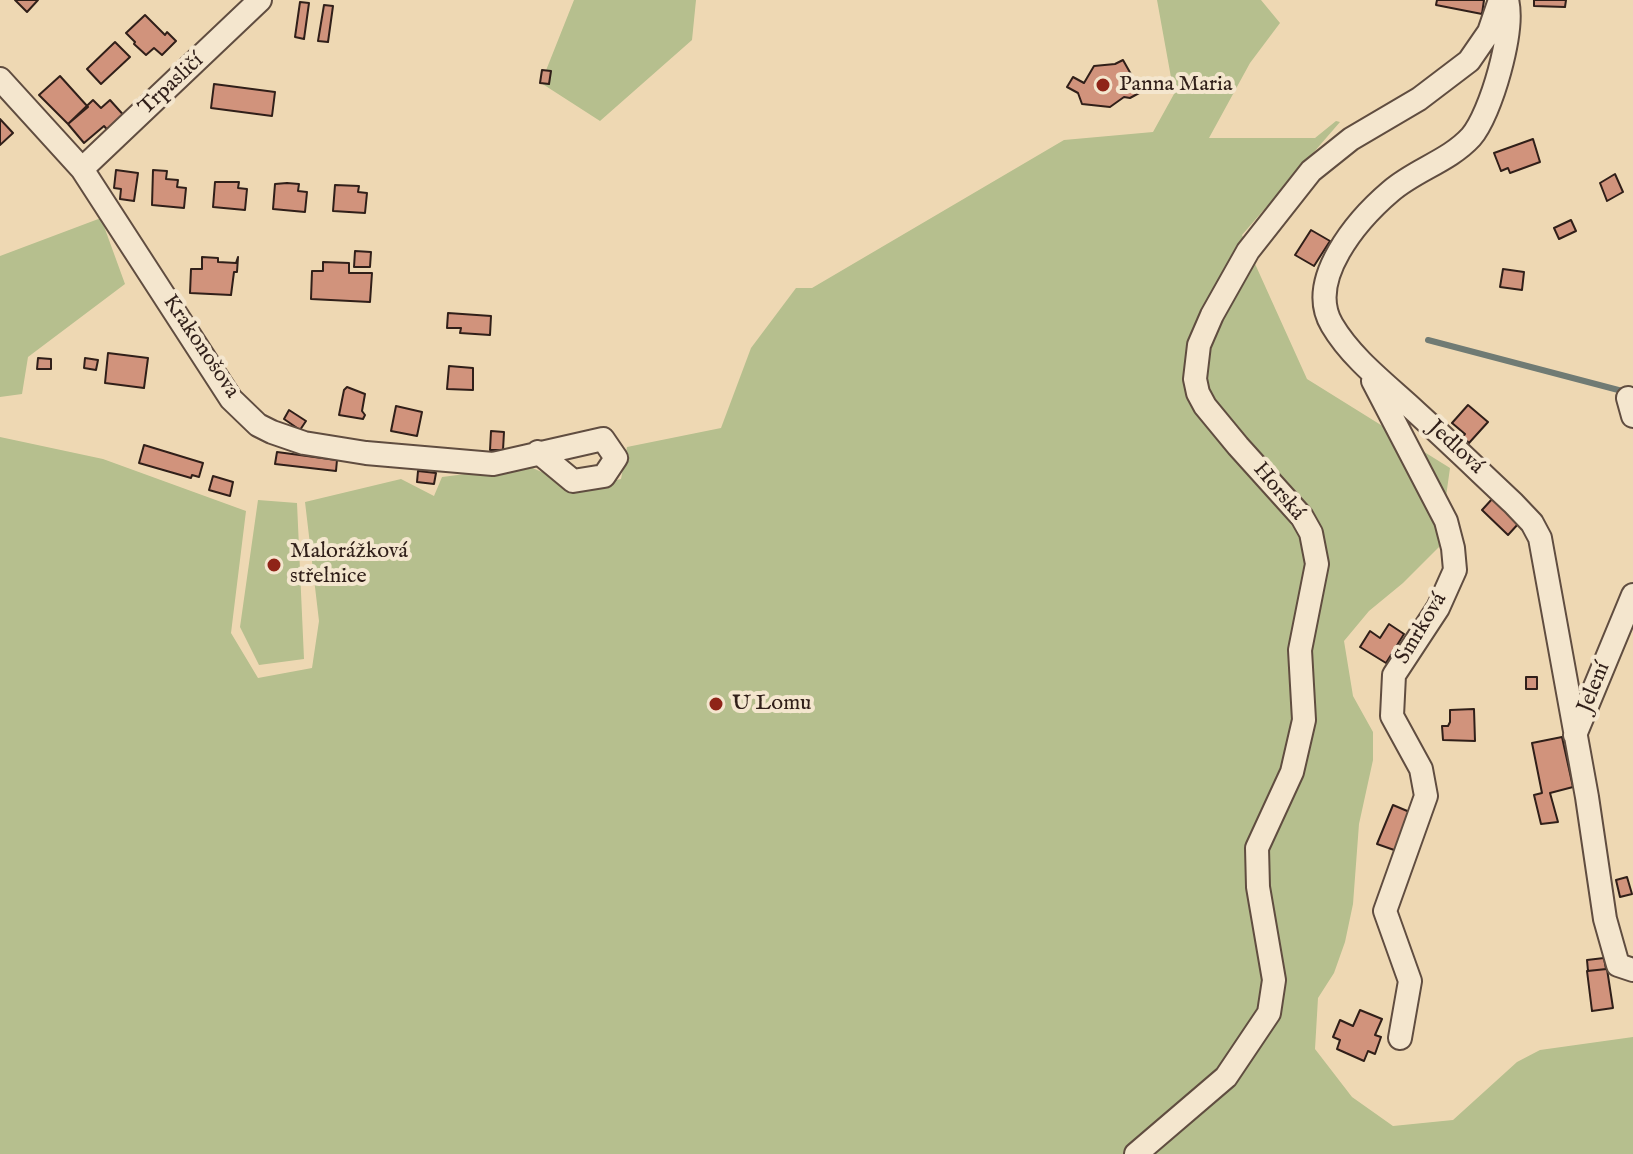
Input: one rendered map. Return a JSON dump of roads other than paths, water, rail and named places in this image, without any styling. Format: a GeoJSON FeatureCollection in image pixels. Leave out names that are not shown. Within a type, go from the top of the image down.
{"type":"FeatureCollection","features":[{"type":"Feature","properties":{"kind":"street","name":"Trpasličí"},"geometry":{"type":"LineString","coordinates":[[82,169],[260,0]]}},
{"type":"Feature","properties":{"kind":"street","name":"Horská"},"geometry":{"type":"LineString","coordinates":[[1136,1154],[1226,1077],[1269,1013],[1274,980],[1258,887],[1257,848],[1292,772],[1304,720],[1300,650],[1317,564],[1311,533],[1302,517],[1205,406],[1195,379],[1199,345],[1248,251],[1311,171],[1351,139],[1419,99],[1469,61],[1489,32],[1500,0]]}},
{"type":"Feature","properties":{"kind":"street","name":"Jedlová"},"geometry":{"type":"LineString","coordinates":[[1507,0],[1511,15],[1506,45],[1486,113],[1479,125],[1456,150],[1390,192],[1351,233],[1327,280],[1324,307],[1331,324],[1365,366],[1513,503],[1532,523],[1540,538],[1587,797],[1605,919],[1618,965],[1633,970]]}},
{"type":"Feature","properties":{"kind":"street","name":"Krakonošova"},"geometry":{"type":"LineString","coordinates":[[0,79],[82,169],[231,399],[258,425],[304,443],[366,453],[493,464],[538,452]]}},
{"type":"Feature","properties":{"kind":"street","name":"Smrková"},"geometry":{"type":"LineString","coordinates":[[1365,366],[1446,521],[1455,570],[1431,620],[1394,675],[1392,716],[1421,769],[1426,796],[1385,911],[1410,981],[1400,1038]]}},
{"type":"Feature","properties":{"kind":"street","name":"Jelení"},"geometry":{"type":"LineString","coordinates":[[1575,736],[1633,595]]}},
{"type":"Feature","properties":{"kind":"waterway"},"geometry":{"type":"LineString","coordinates":[[1428,340],[1626,392]]}},
{"type":"Feature","properties":{"kind":"place","name":"Panna Maria"},"geometry":{"type":"Point","coordinates":[1103,85]}},
{"type":"Feature","properties":{"kind":"place","name":"Malorážková střelnice"},"geometry":{"type":"Point","coordinates":[274,565]}},
{"type":"Feature","properties":{"kind":"place","name":"U Lomu"},"geometry":{"type":"Point","coordinates":[716,704]}}]}
